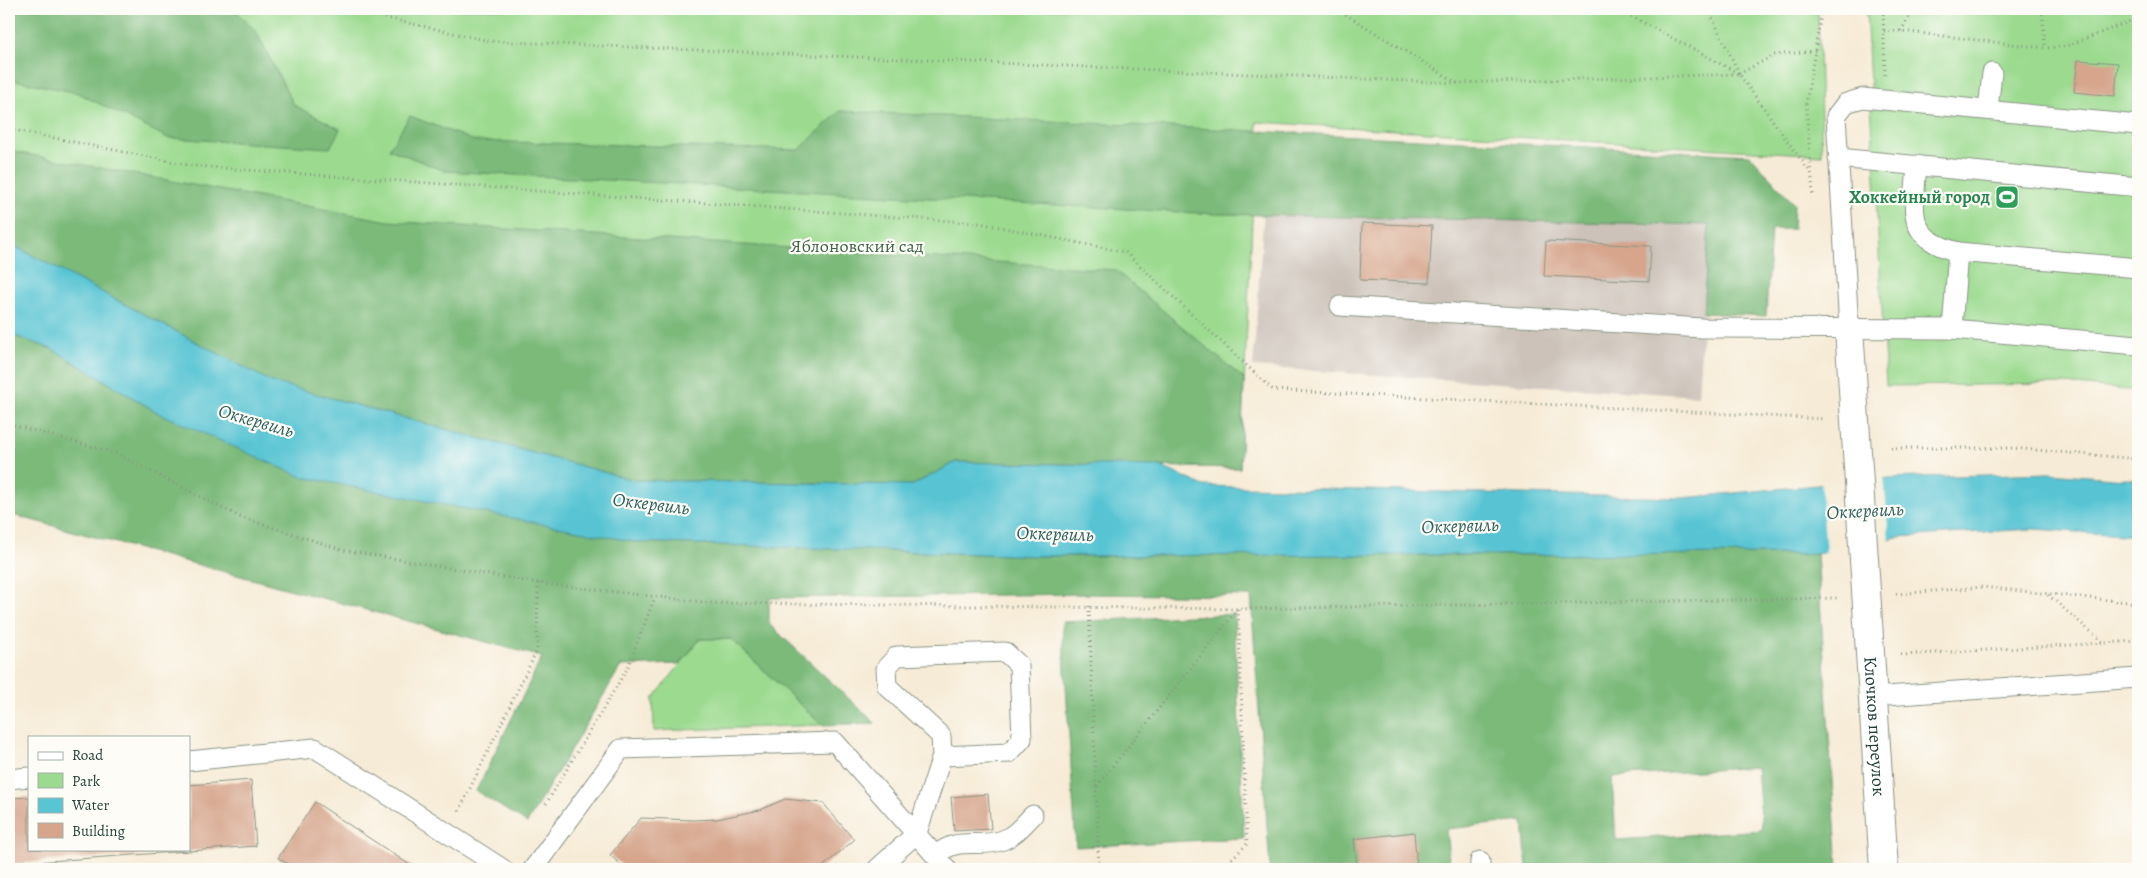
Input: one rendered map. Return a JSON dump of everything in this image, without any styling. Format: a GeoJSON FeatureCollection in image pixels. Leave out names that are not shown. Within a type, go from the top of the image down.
{"type":"FeatureCollection","features":[{"type":"Feature","properties":{"kind":"street","name":"Клочков переулок"},"geometry":{"type":"LineString","coordinates":[[1849,328],[1864,589],[1884,869]]}},
{"type":"Feature","properties":{"kind":"lane"},"geometry":{"type":"LineString","coordinates":[[1988,110],[1992,73]]}},
{"type":"Feature","properties":{"kind":"lane"},"geometry":{"type":"LineString","coordinates":[[1849,328],[1836,116],[1846,103],[1863,98],[2138,125]]}},
{"type":"Feature","properties":{"kind":"lane"},"geometry":{"type":"LineString","coordinates":[[1838,158],[2138,187]]}},
{"type":"Feature","properties":{"kind":"lane"},"geometry":{"type":"LineString","coordinates":[[1917,165],[1914,220],[1924,236],[1943,248],[1958,252],[2138,268]]}},
{"type":"Feature","properties":{"kind":"lane"},"geometry":{"type":"LineString","coordinates":[[1952,329],[1958,252]]}},
{"type":"Feature","properties":{"kind":"lane"},"geometry":{"type":"LineString","coordinates":[[1340,306],[1702,328],[1952,329],[2138,344]]}},
{"type":"Feature","properties":{"kind":"lane"},"geometry":{"type":"LineString","coordinates":[[877,869],[917,833],[942,756],[941,736],[887,686],[886,668],[897,656],[1005,652],[1020,666],[1022,739],[1009,753],[942,756]]}},
{"type":"Feature","properties":{"kind":"lane"},"geometry":{"type":"LineString","coordinates":[[1872,697],[2138,678]]}},
{"type":"Feature","properties":{"kind":"lane"},"geometry":{"type":"LineString","coordinates":[[533,869],[620,749],[834,742],[942,862],[948,846],[1000,841],[1017,832],[1033,815]]}},
{"type":"Feature","properties":{"kind":"lane"},"geometry":{"type":"LineString","coordinates":[[190,761],[315,748],[503,869]]}},
{"type":"Feature","properties":{"kind":"lane"},"geometry":{"type":"LineString","coordinates":[[9,779],[28,777]]}},
{"type":"Feature","properties":{"kind":"path"},"geometry":{"type":"LineString","coordinates":[[346,9],[489,41],[1458,84],[1739,74],[1774,55],[1815,51]]}},
{"type":"Feature","properties":{"kind":"path"},"geometry":{"type":"LineString","coordinates":[[1336,9],[1458,84]]}},
{"type":"Feature","properties":{"kind":"path"},"geometry":{"type":"LineString","coordinates":[[1618,9],[1739,74]]}},
{"type":"Feature","properties":{"kind":"path"},"geometry":{"type":"LineString","coordinates":[[1708,9],[1739,74],[1810,172]]}},
{"type":"Feature","properties":{"kind":"path"},"geometry":{"type":"LineString","coordinates":[[1806,104],[1822,9]]}},
{"type":"Feature","properties":{"kind":"path"},"geometry":{"type":"LineString","coordinates":[[1883,9],[1886,101]]}},
{"type":"Feature","properties":{"kind":"path"},"geometry":{"type":"LineString","coordinates":[[1901,31],[1914,9]]}},
{"type":"Feature","properties":{"kind":"path"},"geometry":{"type":"LineString","coordinates":[[2042,9],[2044,48]]}},
{"type":"Feature","properties":{"kind":"path"},"geometry":{"type":"LineString","coordinates":[[1884,32],[1901,31],[2044,48],[2067,46],[2138,18]]}},
{"type":"Feature","properties":{"kind":"path"},"geometry":{"type":"LineString","coordinates":[[9,130],[194,166],[979,223],[1125,252],[1273,390],[1821,419]]}},
{"type":"Feature","properties":{"kind":"path"},"geometry":{"type":"LineString","coordinates":[[9,424],[115,453],[240,517],[343,550],[538,583],[711,603],[1238,609],[1982,587],[2138,603]]}},
{"type":"Feature","properties":{"kind":"path"},"geometry":{"type":"LineString","coordinates":[[1891,448],[2012,448],[2138,459]]}},
{"type":"Feature","properties":{"kind":"path"},"geometry":{"type":"LineString","coordinates":[[448,834],[537,650],[538,583]]}},
{"type":"Feature","properties":{"kind":"path"},"geometry":{"type":"LineString","coordinates":[[2047,594],[2105,643]]}},
{"type":"Feature","properties":{"kind":"path"},"geometry":{"type":"LineString","coordinates":[[542,811],[627,669],[655,597]]}},
{"type":"Feature","properties":{"kind":"path"},"geometry":{"type":"LineString","coordinates":[[1089,606],[1099,869]]}},
{"type":"Feature","properties":{"kind":"path"},"geometry":{"type":"LineString","coordinates":[[1096,787],[1238,609]]}},
{"type":"Feature","properties":{"kind":"path"},"geometry":{"type":"LineString","coordinates":[[1221,869],[1247,844],[1238,609]]}},
{"type":"Feature","properties":{"kind":"path"},"geometry":{"type":"LineString","coordinates":[[1898,655],[2138,641]]}},
{"type":"Feature","properties":{"kind":"shaded area"},"geometry":{"type":"Polygon","coordinates":[[[1268,152],[1712,181],[1698,396],[1253,367],[1268,152]]]}},
{"type":"Feature","properties":{"kind":"green space","name":"Яблоновский сад"},"geometry":{"type":"Polygon","coordinates":[[[9,9],[1818,9],[1822,155],[1257,122],[1240,468],[956,462],[913,485],[9,243],[9,9]]]}},
{"type":"Feature","properties":{"kind":"green space"},"geometry":{"type":"Polygon","coordinates":[[[9,9],[234,9],[255,30],[294,105],[340,129],[330,148],[168,138],[78,93],[9,79],[9,9]]]}},
{"type":"Feature","properties":{"kind":"green space","name":"Хоккейный город"},"geometry":{"type":"Polygon","coordinates":[[[1866,9],[2138,9],[2138,391],[2065,384],[1886,386],[1866,9]]]}},
{"type":"Feature","properties":{"kind":"green space"},"geometry":{"type":"Polygon","coordinates":[[[840,111],[1750,155],[1794,204],[1793,229],[1771,229],[1766,316],[1703,313],[1709,225],[1215,214],[445,171],[389,149],[410,116],[475,141],[799,150],[840,111]]]}},
{"type":"Feature","properties":{"kind":"green space"},"geometry":{"type":"Polygon","coordinates":[[[9,151],[388,221],[1115,270],[1244,379],[1240,468],[956,462],[913,485],[633,480],[272,382],[9,243],[9,151]]]}},
{"type":"Feature","properties":{"kind":"green space"},"geometry":{"type":"Polygon","coordinates":[[[9,334],[52,349],[160,414],[635,542],[1037,556],[1817,554],[1838,869],[1527,869],[1523,821],[1446,829],[1450,869],[1417,869],[1413,832],[1354,839],[1357,869],[1270,869],[1251,596],[1091,594],[769,598],[769,624],[875,723],[822,725],[731,639],[700,639],[680,664],[621,666],[527,823],[476,791],[542,657],[9,514],[9,334]],[[1757,767],[1612,777],[1616,840],[1762,830],[1757,767]]]}},
{"type":"Feature","properties":{"kind":"green space"},"geometry":{"type":"Polygon","coordinates":[[[1234,614],[1244,838],[1076,847],[1062,622],[1234,614]]]}},
{"type":"Feature","properties":{"kind":"green space"},"geometry":{"type":"Polygon","coordinates":[[[700,639],[731,639],[822,725],[654,731],[653,699],[700,639]]]}},
{"type":"Feature","properties":{"kind":"water","name":"Оккервиль"},"geometry":{"type":"Polygon","coordinates":[[[9,243],[272,382],[633,480],[913,485],[956,462],[1160,466],[1204,486],[1683,498],[1890,478],[2049,473],[2138,480],[2138,536],[2033,529],[1897,537],[1817,554],[1037,556],[635,542],[302,477],[160,414],[52,349],[9,334],[9,243]]]}},
{"type":"Feature","properties":{"kind":"pier"},"geometry":{"type":"Polygon","coordinates":[[[1884,476],[1889,541],[1826,555],[1821,482],[1884,476]]]}},
{"type":"Feature","properties":{"kind":"building"},"geometry":{"type":"Polygon","coordinates":[[[2078,60],[2118,63],[2115,96],[2074,92],[2078,60]]]}},
{"type":"Feature","properties":{"kind":"building"},"geometry":{"type":"Polygon","coordinates":[[[1362,223],[1432,226],[1429,283],[1360,280],[1362,223]]]}},
{"type":"Feature","properties":{"kind":"building"},"geometry":{"type":"Polygon","coordinates":[[[1546,241],[1651,246],[1649,281],[1544,276],[1546,241]]]}},
{"type":"Feature","properties":{"kind":"building"},"geometry":{"type":"Polygon","coordinates":[[[251,780],[256,846],[189,851],[190,785],[251,780]]]}},
{"type":"Feature","properties":{"kind":"building"},"geometry":{"type":"Polygon","coordinates":[[[988,794],[991,829],[954,831],[951,797],[988,794]]]}},
{"type":"Feature","properties":{"kind":"building"},"geometry":{"type":"Polygon","coordinates":[[[28,797],[28,850],[188,851],[9,864],[9,798],[28,797]]]}},
{"type":"Feature","properties":{"kind":"building"},"geometry":{"type":"Polygon","coordinates":[[[785,799],[823,803],[854,840],[820,869],[626,869],[610,855],[641,818],[717,819],[760,810],[785,799]]]}},
{"type":"Feature","properties":{"kind":"building"},"geometry":{"type":"Polygon","coordinates":[[[315,802],[416,869],[296,869],[278,858],[315,802]]]}},
{"type":"Feature","properties":{"kind":"building"},"geometry":{"type":"Polygon","coordinates":[[[1414,832],[1417,869],[1357,869],[1354,839],[1414,832]]]}},
{"type":"Feature","properties":{"kind":"place","name":"Хоккейный город"},"geometry":{"type":"Point","coordinates":[2007,197]}}]}
